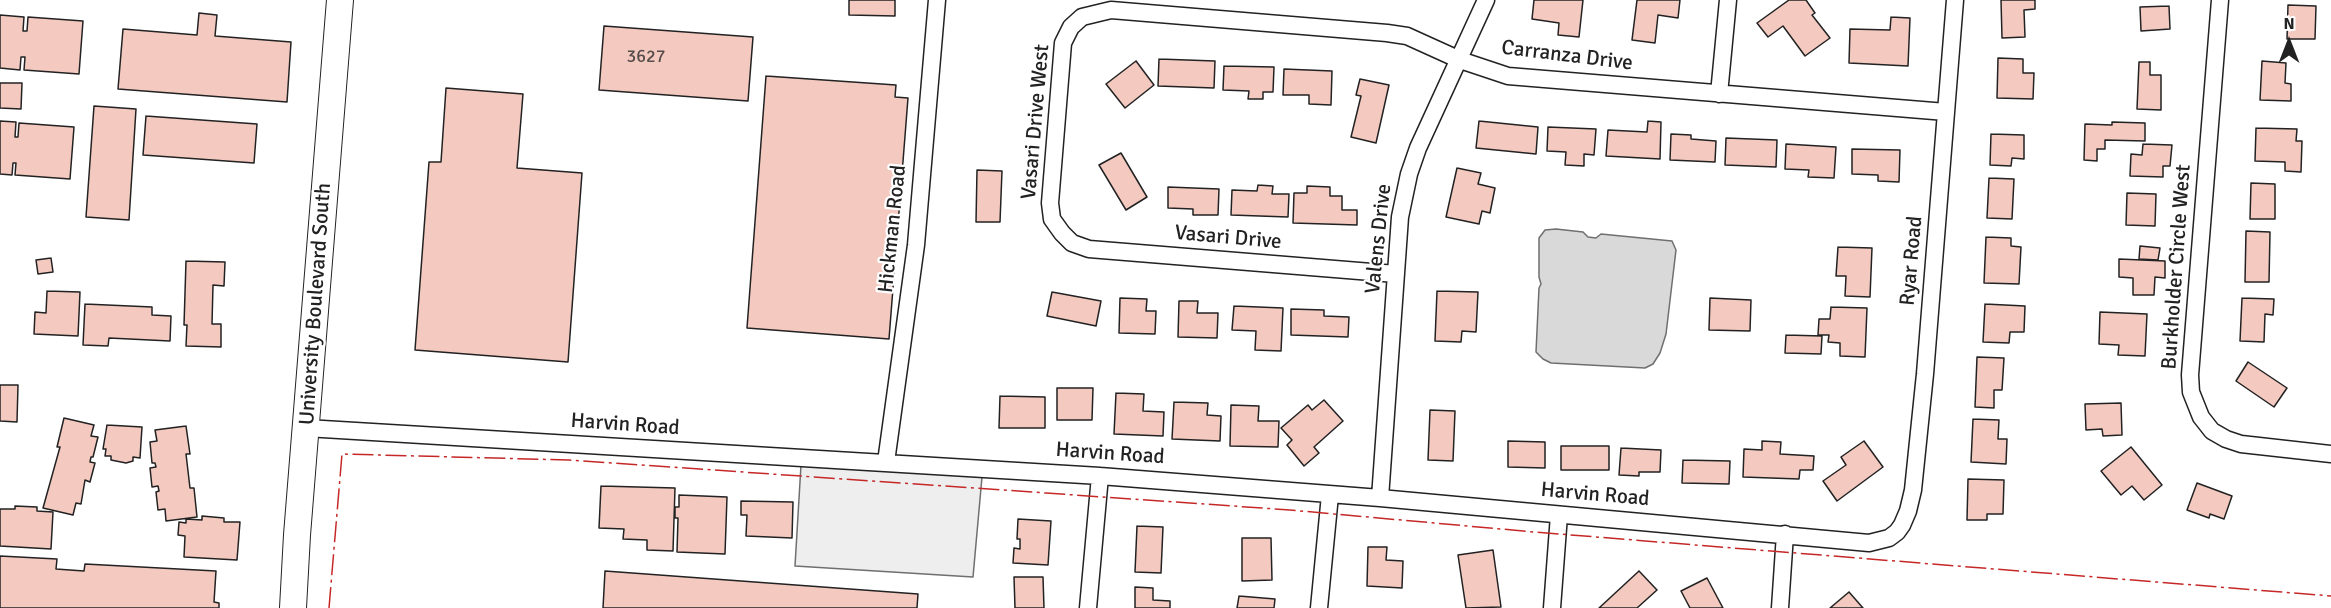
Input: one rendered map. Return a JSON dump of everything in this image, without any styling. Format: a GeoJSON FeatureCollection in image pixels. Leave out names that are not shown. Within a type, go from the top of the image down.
{"type":"FeatureCollection","features":[{"type":"Feature","properties":{"kind":"main road","name":"University Boulevard South"},"geometry":{"type":"LineString","coordinates":[[293,608],[340,0]]}},
{"type":"Feature","properties":{"kind":"street","name":"Hickman Road"},"geometry":{"type":"LineString","coordinates":[[886,462],[916,245],[937,0]]}},
{"type":"Feature","properties":{"kind":"street","name":"Valens Drive"},"geometry":{"type":"LineString","coordinates":[[1380,498],[1400,217],[1409,174],[1418,148],[1486,0]]}},
{"type":"Feature","properties":{"kind":"street"},"geometry":{"type":"LineString","coordinates":[[1719,94],[1728,0]]}},
{"type":"Feature","properties":{"kind":"street","name":"Ryar Road"},"geometry":{"type":"LineString","coordinates":[[1902,525],[1908,511],[1915,467],[1955,0]]}},
{"type":"Feature","properties":{"kind":"street","name":"Burkholder Circle West"},"geometry":{"type":"LineString","coordinates":[[2220,0],[2190,375],[2191,392],[2201,417],[2212,431],[2226,439],[2241,444],[2331,454]]}},
{"type":"Feature","properties":{"kind":"street","name":"Carranza Drive"},"geometry":{"type":"LineString","coordinates":[[1082,18],[1111,10],[1387,33],[1407,36],[1460,60],[1508,76],[1946,112]]}},
{"type":"Feature","properties":{"kind":"street","name":"Vasari Drive West"},"geometry":{"type":"LineString","coordinates":[[1062,233],[1052,219],[1050,203],[1063,42],[1071,27],[1082,18]]}},
{"type":"Feature","properties":{"kind":"street","name":"Vasari Drive"},"geometry":{"type":"LineString","coordinates":[[1062,233],[1072,243],[1089,249],[1396,274]]}},
{"type":"Feature","properties":{"kind":"street","name":"Harvin Road"},"geometry":{"type":"LineString","coordinates":[[306,428],[1100,476],[1380,498],[1869,543],[1889,538],[1902,525]]}},
{"type":"Feature","properties":{"kind":"street"},"geometry":{"type":"LineString","coordinates":[[1088,608],[1100,476]]}},
{"type":"Feature","properties":{"kind":"street"},"geometry":{"type":"LineString","coordinates":[[1319,608],[1330,495]]}},
{"type":"Feature","properties":{"kind":"street"},"geometry":{"type":"LineString","coordinates":[[1552,608],[1559,515]]}},
{"type":"Feature","properties":{"kind":"street"},"geometry":{"type":"LineString","coordinates":[[1780,608],[1785,534]]}},
{"type":"Feature","properties":{"kind":"shaded area"},"geometry":{"type":"Polygon","coordinates":[[[1545,230],[1583,232],[1588,237],[1596,238],[1601,234],[1672,241],[1676,250],[1666,334],[1660,353],[1653,364],[1645,368],[1551,363],[1536,352],[1541,284],[1539,238],[1545,230]]]}},
{"type":"Feature","properties":{"kind":"shaded area"},"geometry":{"type":"Polygon","coordinates":[[[801,465],[982,477],[973,577],[795,566],[801,465]]]}},
{"type":"Feature","properties":{"kind":"building"},"geometry":{"type":"Polygon","coordinates":[[[849,0],[895,0],[895,16],[849,15],[849,0]]]}},
{"type":"Feature","properties":{"kind":"building"},"geometry":{"type":"Polygon","coordinates":[[[1534,0],[1583,0],[1579,37],[1558,35],[1559,23],[1532,19],[1534,0]]]}},
{"type":"Feature","properties":{"kind":"building"},"geometry":{"type":"Polygon","coordinates":[[[1637,0],[1680,0],[1678,18],[1658,15],[1655,43],[1632,40],[1637,0]]]}},
{"type":"Feature","properties":{"kind":"building"},"geometry":{"type":"Polygon","coordinates":[[[1789,0],[1806,0],[1815,13],[1812,15],[1830,38],[1805,56],[1783,26],[1768,37],[1757,23],[1789,0]]]}},
{"type":"Feature","properties":{"kind":"building"},"geometry":{"type":"Polygon","coordinates":[[[2001,0],[2035,0],[2035,9],[2024,10],[2025,37],[2002,38],[2001,0]]]}},
{"type":"Feature","properties":{"kind":"building"},"geometry":{"type":"Polygon","coordinates":[[[2288,5],[2316,6],[2315,39],[2287,39],[2288,5]]]}},
{"type":"Feature","properties":{"kind":"building"},"geometry":{"type":"Polygon","coordinates":[[[2169,6],[2170,29],[2141,31],[2140,7],[2169,6]]]}},
{"type":"Feature","properties":{"kind":"building"},"geometry":{"type":"Polygon","coordinates":[[[199,13],[217,15],[215,36],[291,42],[287,102],[118,89],[123,29],[197,35],[199,13]]]}},
{"type":"Feature","properties":{"kind":"building"},"geometry":{"type":"Polygon","coordinates":[[[0,15],[24,17],[23,31],[27,31],[28,17],[83,21],[79,74],[24,70],[25,57],[21,57],[20,70],[0,68],[0,15]]]}},
{"type":"Feature","properties":{"kind":"building"},"geometry":{"type":"Polygon","coordinates":[[[1891,17],[1910,18],[1908,66],[1849,63],[1850,29],[1890,30],[1891,17]]]}},
{"type":"Feature","properties":{"kind":"building"},"geometry":{"type":"Polygon","coordinates":[[[604,26],[753,37],[748,101],[599,90],[604,26]]]}},
{"type":"Feature","properties":{"kind":"building"},"geometry":{"type":"Polygon","coordinates":[[[1998,58],[2023,59],[2023,73],[2034,73],[2033,99],[1997,98],[1998,58]]]}},
{"type":"Feature","properties":{"kind":"building"},"geometry":{"type":"Polygon","coordinates":[[[1159,59],[1215,61],[1214,88],[1158,86],[1159,59]]]}},
{"type":"Feature","properties":{"kind":"building"},"geometry":{"type":"Polygon","coordinates":[[[1136,61],[1154,85],[1125,108],[1106,84],[1136,61]]]}},
{"type":"Feature","properties":{"kind":"building"},"geometry":{"type":"Polygon","coordinates":[[[2262,61],[2286,63],[2285,83],[2291,84],[2291,101],[2260,100],[2262,61]]]}},
{"type":"Feature","properties":{"kind":"building"},"geometry":{"type":"Polygon","coordinates":[[[2139,62],[2150,62],[2150,75],[2161,75],[2161,110],[2137,109],[2139,62]]]}},
{"type":"Feature","properties":{"kind":"building"},"geometry":{"type":"Polygon","coordinates":[[[1224,66],[1274,67],[1273,92],[1263,92],[1263,99],[1248,99],[1249,91],[1223,90],[1224,66]]]}},
{"type":"Feature","properties":{"kind":"building"},"geometry":{"type":"Polygon","coordinates":[[[1284,69],[1332,71],[1331,105],[1309,104],[1309,95],[1283,95],[1284,69]]]}},
{"type":"Feature","properties":{"kind":"building"},"geometry":{"type":"Polygon","coordinates":[[[766,76],[896,85],[895,97],[908,98],[889,339],[747,328],[766,76]]]}},
{"type":"Feature","properties":{"kind":"building"},"geometry":{"type":"Polygon","coordinates":[[[1360,79],[1389,85],[1376,143],[1351,137],[1361,96],[1356,95],[1360,79]]]}},
{"type":"Feature","properties":{"kind":"building"},"geometry":{"type":"Polygon","coordinates":[[[0,83],[22,83],[21,109],[0,108],[0,83]]]}},
{"type":"Feature","properties":{"kind":"building"},"geometry":{"type":"Polygon","coordinates":[[[446,88],[523,94],[517,168],[582,173],[568,362],[415,350],[429,162],[441,162],[446,88]]]}},
{"type":"Feature","properties":{"kind":"building"},"geometry":{"type":"Polygon","coordinates":[[[94,106],[136,109],[129,220],[86,217],[94,106]]]}},
{"type":"Feature","properties":{"kind":"building"},"geometry":{"type":"Polygon","coordinates":[[[146,116],[257,124],[254,163],[143,155],[146,116]]]}},
{"type":"Feature","properties":{"kind":"building"},"geometry":{"type":"Polygon","coordinates":[[[0,121],[16,122],[15,137],[18,137],[19,123],[74,127],[70,179],[15,175],[16,163],[13,163],[12,175],[0,174],[0,121]]]}},
{"type":"Feature","properties":{"kind":"building"},"geometry":{"type":"Polygon","coordinates":[[[1479,121],[1538,127],[1536,154],[1476,148],[1479,121]]]}},
{"type":"Feature","properties":{"kind":"building"},"geometry":{"type":"Polygon","coordinates":[[[1648,121],[1661,122],[1660,159],[1606,156],[1608,130],[1647,132],[1648,121]]]}},
{"type":"Feature","properties":{"kind":"building"},"geometry":{"type":"Polygon","coordinates":[[[2112,122],[2145,123],[2145,141],[2105,140],[2105,149],[2097,149],[2097,161],[2084,160],[2085,124],[2112,125],[2112,122]]]}},
{"type":"Feature","properties":{"kind":"building"},"geometry":{"type":"Polygon","coordinates":[[[1548,127],[1596,129],[1594,155],[1584,154],[1584,166],[1565,165],[1566,152],[1547,151],[1548,127]]]}},
{"type":"Feature","properties":{"kind":"building"},"geometry":{"type":"Polygon","coordinates":[[[2256,128],[2297,129],[2296,141],[2302,141],[2301,172],[2285,171],[2285,162],[2255,161],[2256,128]]]}},
{"type":"Feature","properties":{"kind":"building"},"geometry":{"type":"Polygon","coordinates":[[[1671,134],[1691,135],[1691,139],[1716,141],[1715,162],[1670,160],[1671,134]]]}},
{"type":"Feature","properties":{"kind":"building"},"geometry":{"type":"Polygon","coordinates":[[[1991,134],[2024,135],[2024,159],[2012,158],[2011,166],[1990,165],[1991,134]]]}},
{"type":"Feature","properties":{"kind":"building"},"geometry":{"type":"Polygon","coordinates":[[[1726,138],[1777,140],[1776,167],[1725,165],[1726,138]]]}},
{"type":"Feature","properties":{"kind":"building"},"geometry":{"type":"Polygon","coordinates":[[[1786,144],[1836,147],[1834,178],[1808,177],[1809,170],[1785,169],[1786,144]]]}},
{"type":"Feature","properties":{"kind":"building"},"geometry":{"type":"Polygon","coordinates":[[[2143,144],[2172,145],[2170,166],[2163,166],[2163,177],[2130,176],[2131,154],[2142,155],[2143,144]]]}},
{"type":"Feature","properties":{"kind":"building"},"geometry":{"type":"Polygon","coordinates":[[[1852,149],[1900,150],[1899,182],[1878,181],[1878,175],[1852,174],[1852,149]]]}},
{"type":"Feature","properties":{"kind":"building"},"geometry":{"type":"Polygon","coordinates":[[[1121,153],[1147,197],[1126,210],[1099,165],[1121,153]]]}},
{"type":"Feature","properties":{"kind":"building"},"geometry":{"type":"Polygon","coordinates":[[[1457,168],[1481,173],[1478,184],[1495,188],[1490,213],[1482,211],[1479,224],[1446,217],[1457,168]]]}},
{"type":"Feature","properties":{"kind":"building"},"geometry":{"type":"Polygon","coordinates":[[[977,170],[1002,171],[1000,222],[976,222],[977,170]]]}},
{"type":"Feature","properties":{"kind":"building"},"geometry":{"type":"Polygon","coordinates":[[[1989,178],[2014,179],[2012,219],[1987,218],[1989,178]]]}},
{"type":"Feature","properties":{"kind":"building"},"geometry":{"type":"Polygon","coordinates":[[[2251,183],[2275,184],[2275,219],[2250,219],[2251,183]]]}},
{"type":"Feature","properties":{"kind":"building"},"geometry":{"type":"Polygon","coordinates":[[[1258,185],[1273,186],[1272,194],[1289,194],[1288,217],[1231,215],[1232,190],[1257,191],[1258,185]]]}},
{"type":"Feature","properties":{"kind":"building"},"geometry":{"type":"Polygon","coordinates":[[[1307,186],[1330,187],[1330,196],[1342,196],[1342,210],[1357,210],[1357,225],[1293,223],[1294,193],[1307,193],[1307,186]]]}},
{"type":"Feature","properties":{"kind":"building"},"geometry":{"type":"Polygon","coordinates":[[[1168,187],[1219,189],[1218,215],[1193,215],[1193,209],[1168,208],[1168,187]]]}},
{"type":"Feature","properties":{"kind":"building"},"geometry":{"type":"Polygon","coordinates":[[[2127,193],[2156,194],[2155,226],[2126,225],[2127,193]]]}},
{"type":"Feature","properties":{"kind":"building"},"geometry":{"type":"Polygon","coordinates":[[[2246,231],[2270,232],[2269,282],[2245,282],[2246,231]]]}},
{"type":"Feature","properties":{"kind":"building"},"geometry":{"type":"Polygon","coordinates":[[[1986,237],[2011,238],[2011,246],[2021,247],[2019,284],[1984,283],[1986,237]]]}},
{"type":"Feature","properties":{"kind":"building"},"geometry":{"type":"Polygon","coordinates":[[[2140,246],[2160,248],[2158,260],[2139,259],[2140,246]]]}},
{"type":"Feature","properties":{"kind":"building"},"geometry":{"type":"Polygon","coordinates":[[[1838,247],[1872,248],[1870,297],[1845,296],[1846,276],[1836,276],[1838,247]]]}},
{"type":"Feature","properties":{"kind":"building"},"geometry":{"type":"Polygon","coordinates":[[[51,258],[53,272],[38,274],[36,260],[51,258]]]}},
{"type":"Feature","properties":{"kind":"building"},"geometry":{"type":"Polygon","coordinates":[[[2119,259],[2165,261],[2165,278],[2155,277],[2154,295],[2133,295],[2133,278],[2119,277],[2119,259]]]}},
{"type":"Feature","properties":{"kind":"building"},"geometry":{"type":"Polygon","coordinates":[[[186,261],[225,262],[224,286],[213,285],[212,324],[221,324],[221,347],[186,346],[187,325],[184,325],[186,261]]]}},
{"type":"Feature","properties":{"kind":"building"},"geometry":{"type":"Polygon","coordinates":[[[47,291],[80,292],[78,336],[34,334],[35,312],[46,313],[47,291]]]}},
{"type":"Feature","properties":{"kind":"building"},"geometry":{"type":"Polygon","coordinates":[[[1437,291],[1478,292],[1476,332],[1462,331],[1461,342],[1435,341],[1437,291]]]}},
{"type":"Feature","properties":{"kind":"building"},"geometry":{"type":"Polygon","coordinates":[[[1052,292],[1101,301],[1096,326],[1047,316],[1052,292]]]}},
{"type":"Feature","properties":{"kind":"building"},"geometry":{"type":"Polygon","coordinates":[[[1120,298],[1147,299],[1146,311],[1156,311],[1155,334],[1119,333],[1120,298]]]}},
{"type":"Feature","properties":{"kind":"building"},"geometry":{"type":"Polygon","coordinates":[[[1710,298],[1751,300],[1750,331],[1709,330],[1710,298]]]}},
{"type":"Feature","properties":{"kind":"building"},"geometry":{"type":"Polygon","coordinates":[[[2242,298],[2274,299],[2273,315],[2265,314],[2264,342],[2240,341],[2242,298]]]}},
{"type":"Feature","properties":{"kind":"building"},"geometry":{"type":"Polygon","coordinates":[[[1179,301],[1198,301],[1197,313],[1218,313],[1217,338],[1178,337],[1179,301]]]}},
{"type":"Feature","properties":{"kind":"building"},"geometry":{"type":"Polygon","coordinates":[[[85,304],[152,307],[152,315],[171,316],[170,341],[109,338],[108,346],[83,345],[85,304]]]}},
{"type":"Feature","properties":{"kind":"building"},"geometry":{"type":"Polygon","coordinates":[[[1985,304],[2025,306],[2024,332],[2010,332],[2009,343],[1983,342],[1985,304]]]}},
{"type":"Feature","properties":{"kind":"building"},"geometry":{"type":"Polygon","coordinates":[[[1234,306],[1283,308],[1281,351],[1255,350],[1256,331],[1232,330],[1234,306]]]}},
{"type":"Feature","properties":{"kind":"building"},"geometry":{"type":"Polygon","coordinates":[[[1831,307],[1867,308],[1865,357],[1840,356],[1840,343],[1828,342],[1829,335],[1818,335],[1819,319],[1830,319],[1831,307]]]}},
{"type":"Feature","properties":{"kind":"building"},"geometry":{"type":"Polygon","coordinates":[[[1291,309],[1324,310],[1324,316],[1349,317],[1348,337],[1291,335],[1291,309]]]}},
{"type":"Feature","properties":{"kind":"building"},"geometry":{"type":"Polygon","coordinates":[[[2100,312],[2147,314],[2145,356],[2118,355],[2119,345],[2099,344],[2100,312]]]}},
{"type":"Feature","properties":{"kind":"building"},"geometry":{"type":"Polygon","coordinates":[[[1786,335],[1822,336],[1821,354],[1785,353],[1786,335]]]}},
{"type":"Feature","properties":{"kind":"building"},"geometry":{"type":"Polygon","coordinates":[[[1977,357],[2004,358],[2002,390],[1994,390],[1994,408],[1975,407],[1977,357]]]}},
{"type":"Feature","properties":{"kind":"building"},"geometry":{"type":"Polygon","coordinates":[[[2248,362],[2287,388],[2274,407],[2236,381],[2248,362]]]}},
{"type":"Feature","properties":{"kind":"building"},"geometry":{"type":"Polygon","coordinates":[[[0,385],[18,385],[17,422],[0,421],[0,385]]]}},
{"type":"Feature","properties":{"kind":"building"},"geometry":{"type":"Polygon","coordinates":[[[1057,388],[1093,388],[1092,420],[1057,420],[1057,388]]]}},
{"type":"Feature","properties":{"kind":"building"},"geometry":{"type":"Polygon","coordinates":[[[1116,393],[1144,394],[1143,411],[1164,412],[1163,436],[1114,434],[1116,393]]]}},
{"type":"Feature","properties":{"kind":"building"},"geometry":{"type":"Polygon","coordinates":[[[1000,396],[1045,397],[1045,428],[999,428],[1000,396]]]}},
{"type":"Feature","properties":{"kind":"building"},"geometry":{"type":"Polygon","coordinates":[[[1324,400],[1343,421],[1314,447],[1319,453],[1304,466],[1287,445],[1292,440],[1281,428],[1308,405],[1312,410],[1324,400]]]}},
{"type":"Feature","properties":{"kind":"building"},"geometry":{"type":"Polygon","coordinates":[[[1174,402],[1208,403],[1207,415],[1221,416],[1220,441],[1172,439],[1174,402]]]}},
{"type":"Feature","properties":{"kind":"building"},"geometry":{"type":"Polygon","coordinates":[[[2121,403],[2122,435],[2103,436],[2102,429],[2086,430],[2085,404],[2121,403]]]}},
{"type":"Feature","properties":{"kind":"building"},"geometry":{"type":"Polygon","coordinates":[[[1231,405],[1259,406],[1258,421],[1279,421],[1278,447],[1230,446],[1231,405]]]}},
{"type":"Feature","properties":{"kind":"building"},"geometry":{"type":"Polygon","coordinates":[[[1430,410],[1455,411],[1453,461],[1428,460],[1430,410]]]}},
{"type":"Feature","properties":{"kind":"building"},"geometry":{"type":"Polygon","coordinates":[[[64,418],[94,425],[91,436],[98,437],[90,462],[95,463],[90,482],[85,480],[81,504],[76,503],[73,515],[43,508],[60,447],[57,447],[64,418]]]}},
{"type":"Feature","properties":{"kind":"building"},"geometry":{"type":"Polygon","coordinates":[[[1973,419],[1999,420],[1998,439],[2007,439],[2006,464],[1971,462],[1973,419]]]}},
{"type":"Feature","properties":{"kind":"building"},"geometry":{"type":"Polygon","coordinates":[[[107,425],[142,427],[140,458],[133,457],[133,461],[126,463],[111,460],[111,456],[105,456],[106,449],[103,449],[107,425]]]}},
{"type":"Feature","properties":{"kind":"building"},"geometry":{"type":"Polygon","coordinates":[[[186,426],[190,454],[186,454],[190,488],[194,488],[197,517],[166,521],[165,509],[158,510],[156,492],[159,491],[158,486],[152,487],[150,468],[156,467],[155,463],[152,463],[150,442],[157,441],[155,430],[186,426]]]}},
{"type":"Feature","properties":{"kind":"building"},"geometry":{"type":"Polygon","coordinates":[[[1508,441],[1545,442],[1545,468],[1508,467],[1508,441]]]}},
{"type":"Feature","properties":{"kind":"building"},"geometry":{"type":"Polygon","coordinates":[[[1762,441],[1781,442],[1780,454],[1814,456],[1813,470],[1800,470],[1799,479],[1743,477],[1744,449],[1762,450],[1762,441]]]}},
{"type":"Feature","properties":{"kind":"building"},"geometry":{"type":"Polygon","coordinates":[[[1864,441],[1883,467],[1837,501],[1823,481],[1846,465],[1841,457],[1864,441]]]}},
{"type":"Feature","properties":{"kind":"building"},"geometry":{"type":"Polygon","coordinates":[[[1561,446],[1609,446],[1609,470],[1561,470],[1561,446]]]}},
{"type":"Feature","properties":{"kind":"building"},"geometry":{"type":"Polygon","coordinates":[[[2131,447],[2162,485],[2144,500],[2132,486],[2121,495],[2101,471],[2131,447]]]}},
{"type":"Feature","properties":{"kind":"building"},"geometry":{"type":"Polygon","coordinates":[[[1621,448],[1661,450],[1660,472],[1639,472],[1639,476],[1619,475],[1621,448]]]}},
{"type":"Feature","properties":{"kind":"building"},"geometry":{"type":"Polygon","coordinates":[[[1683,460],[1730,461],[1729,484],[1682,483],[1683,460]]]}},
{"type":"Feature","properties":{"kind":"building"},"geometry":{"type":"Polygon","coordinates":[[[1968,479],[2004,480],[2003,514],[1987,514],[1987,520],[1967,520],[1968,479]]]}},
{"type":"Feature","properties":{"kind":"building"},"geometry":{"type":"Polygon","coordinates":[[[2197,483],[2232,496],[2224,519],[2210,514],[2209,518],[2187,510],[2197,483]]]}},
{"type":"Feature","properties":{"kind":"building"},"geometry":{"type":"Polygon","coordinates":[[[601,486],[675,488],[673,551],[647,550],[647,540],[623,539],[624,529],[599,528],[601,486]]]}},
{"type":"Feature","properties":{"kind":"building"},"geometry":{"type":"Polygon","coordinates":[[[679,495],[727,497],[725,554],[677,552],[678,518],[675,518],[675,507],[679,507],[679,495]]]}},
{"type":"Feature","properties":{"kind":"building"},"geometry":{"type":"Polygon","coordinates":[[[741,501],[793,502],[792,538],[746,536],[747,515],[741,515],[741,501]]]}},
{"type":"Feature","properties":{"kind":"building"},"geometry":{"type":"Polygon","coordinates":[[[15,506],[37,507],[37,511],[53,512],[51,549],[0,546],[0,509],[15,509],[15,506]]]}},
{"type":"Feature","properties":{"kind":"building"},"geometry":{"type":"Polygon","coordinates":[[[202,516],[224,518],[224,522],[240,522],[237,560],[184,557],[185,536],[178,535],[179,522],[186,523],[186,519],[202,520],[202,516]]]}},
{"type":"Feature","properties":{"kind":"building"},"geometry":{"type":"Polygon","coordinates":[[[1018,519],[1051,521],[1048,565],[1013,563],[1014,548],[1020,549],[1020,539],[1017,539],[1018,519]]]}},
{"type":"Feature","properties":{"kind":"building"},"geometry":{"type":"Polygon","coordinates":[[[1137,526],[1163,527],[1161,573],[1135,572],[1137,526]]]}},
{"type":"Feature","properties":{"kind":"building"},"geometry":{"type":"Polygon","coordinates":[[[1242,538],[1271,538],[1272,580],[1242,581],[1242,538]]]}},
{"type":"Feature","properties":{"kind":"building"},"geometry":{"type":"Polygon","coordinates":[[[1368,547],[1387,547],[1386,560],[1403,561],[1402,588],[1367,586],[1368,547]]]}},
{"type":"Feature","properties":{"kind":"building"},"geometry":{"type":"Polygon","coordinates":[[[1493,550],[1501,607],[1466,608],[1458,555],[1493,550]]]}},
{"type":"Feature","properties":{"kind":"building"},"geometry":{"type":"Polygon","coordinates":[[[0,556],[57,559],[56,569],[84,571],[85,564],[216,571],[214,602],[219,603],[219,608],[0,608],[0,556]]]}},
{"type":"Feature","properties":{"kind":"building"},"geometry":{"type":"Polygon","coordinates":[[[605,571],[918,594],[917,608],[603,608],[605,571]]]}},
{"type":"Feature","properties":{"kind":"building"},"geometry":{"type":"Polygon","coordinates":[[[1639,571],[1657,590],[1637,608],[1599,608],[1639,571]]]}},
{"type":"Feature","properties":{"kind":"building"},"geometry":{"type":"Polygon","coordinates":[[[1014,577],[1043,577],[1044,608],[1015,608],[1014,577]]]}},
{"type":"Feature","properties":{"kind":"building"},"geometry":{"type":"Polygon","coordinates":[[[1707,578],[1723,608],[1690,608],[1681,591],[1707,578]]]}},
{"type":"Feature","properties":{"kind":"building"},"geometry":{"type":"Polygon","coordinates":[[[1135,587],[1153,588],[1153,600],[1170,601],[1170,608],[1135,608],[1135,587]]]}},
{"type":"Feature","properties":{"kind":"building"},"geometry":{"type":"Polygon","coordinates":[[[1849,592],[1863,608],[1830,608],[1849,592]]]}},
{"type":"Feature","properties":{"kind":"building"},"geometry":{"type":"Polygon","coordinates":[[[1239,596],[1275,599],[1274,608],[1237,608],[1239,596]]]}},
{"type":"Feature","properties":{"kind":"power"},"geometry":{"type":"LineString","coordinates":[[329,608],[342,454],[569,460],[1290,510],[1534,532],[2331,596]]}}]}
